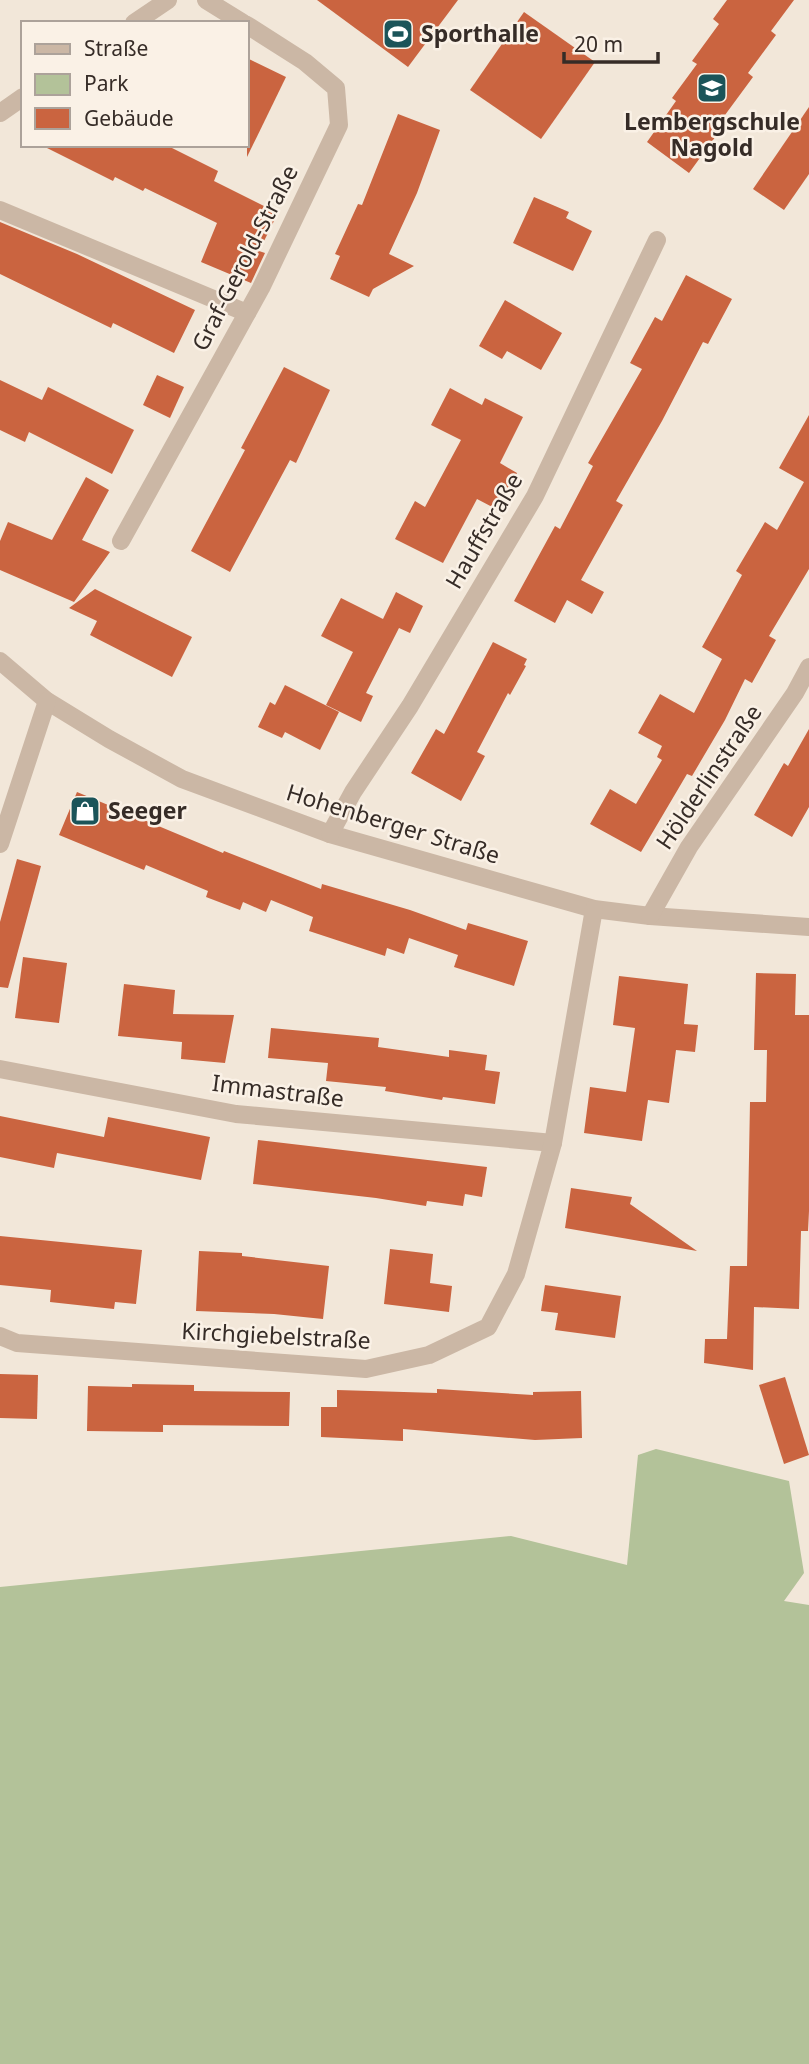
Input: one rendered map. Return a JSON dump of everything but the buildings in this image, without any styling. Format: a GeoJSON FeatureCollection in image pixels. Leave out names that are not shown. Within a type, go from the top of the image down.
{"type":"FeatureCollection","features":[{"type":"Feature","properties":{"kind":"street"},"geometry":{"type":"LineString","coordinates":[[137,21],[168,0]]}},
{"type":"Feature","properties":{"kind":"street","name":"Graf-Gerold-Straße"},"geometry":{"type":"LineString","coordinates":[[206,0],[240,21]]}},
{"type":"Feature","properties":{"kind":"street","name":"Graf-Gerold-Straße"},"geometry":{"type":"LineString","coordinates":[[121,541],[261,288],[339,125],[336,88],[305,62],[248,26]]}},
{"type":"Feature","properties":{"kind":"street"},"geometry":{"type":"LineString","coordinates":[[0,113],[21,98]]}},
{"type":"Feature","properties":{"kind":"street"},"geometry":{"type":"LineString","coordinates":[[0,210],[247,313]]}},
{"type":"Feature","properties":{"kind":"street","name":"Hauffstraße"},"geometry":{"type":"LineString","coordinates":[[330,834],[353,792],[410,706],[535,496],[657,240]]}},
{"type":"Feature","properties":{"kind":"street","name":"Hohenberger Straße"},"geometry":{"type":"LineString","coordinates":[[0,661],[47,701],[182,779],[330,834],[594,909],[650,916],[809,927]]}},
{"type":"Feature","properties":{"kind":"street","name":"Hölderlinstraße"},"geometry":{"type":"LineString","coordinates":[[650,916],[689,847],[795,693],[809,667]]}},
{"type":"Feature","properties":{"kind":"street"},"geometry":{"type":"LineString","coordinates":[[0,844],[47,701]]}},
{"type":"Feature","properties":{"kind":"street","name":"Kirchgiebelstraße"},"geometry":{"type":"LineString","coordinates":[[0,1336],[17,1343],[366,1369],[429,1355],[488,1326],[516,1274],[553,1143],[594,909]]}},
{"type":"Feature","properties":{"kind":"street","name":"Immastraße"},"geometry":{"type":"LineString","coordinates":[[0,1069],[236,1114],[553,1143]]}},
{"type":"Feature","properties":{"kind":"green space"},"geometry":{"type":"Polygon","coordinates":[[[656,1449],[789,1481],[804,1573],[784,1601],[809,1605],[809,2064],[0,2064],[0,1587],[511,1536],[627,1565],[638,1455],[656,1449]]]}},
{"type":"Feature","properties":{"kind":"place","name":"Sporthalle"},"geometry":{"type":"Point","coordinates":[398,34]}},
{"type":"Feature","properties":{"kind":"place","name":"Lembergschule Nagold"},"geometry":{"type":"Point","coordinates":[712,88]}},
{"type":"Feature","properties":{"kind":"place","name":"Seeger"},"geometry":{"type":"Point","coordinates":[85,811]}}]}
